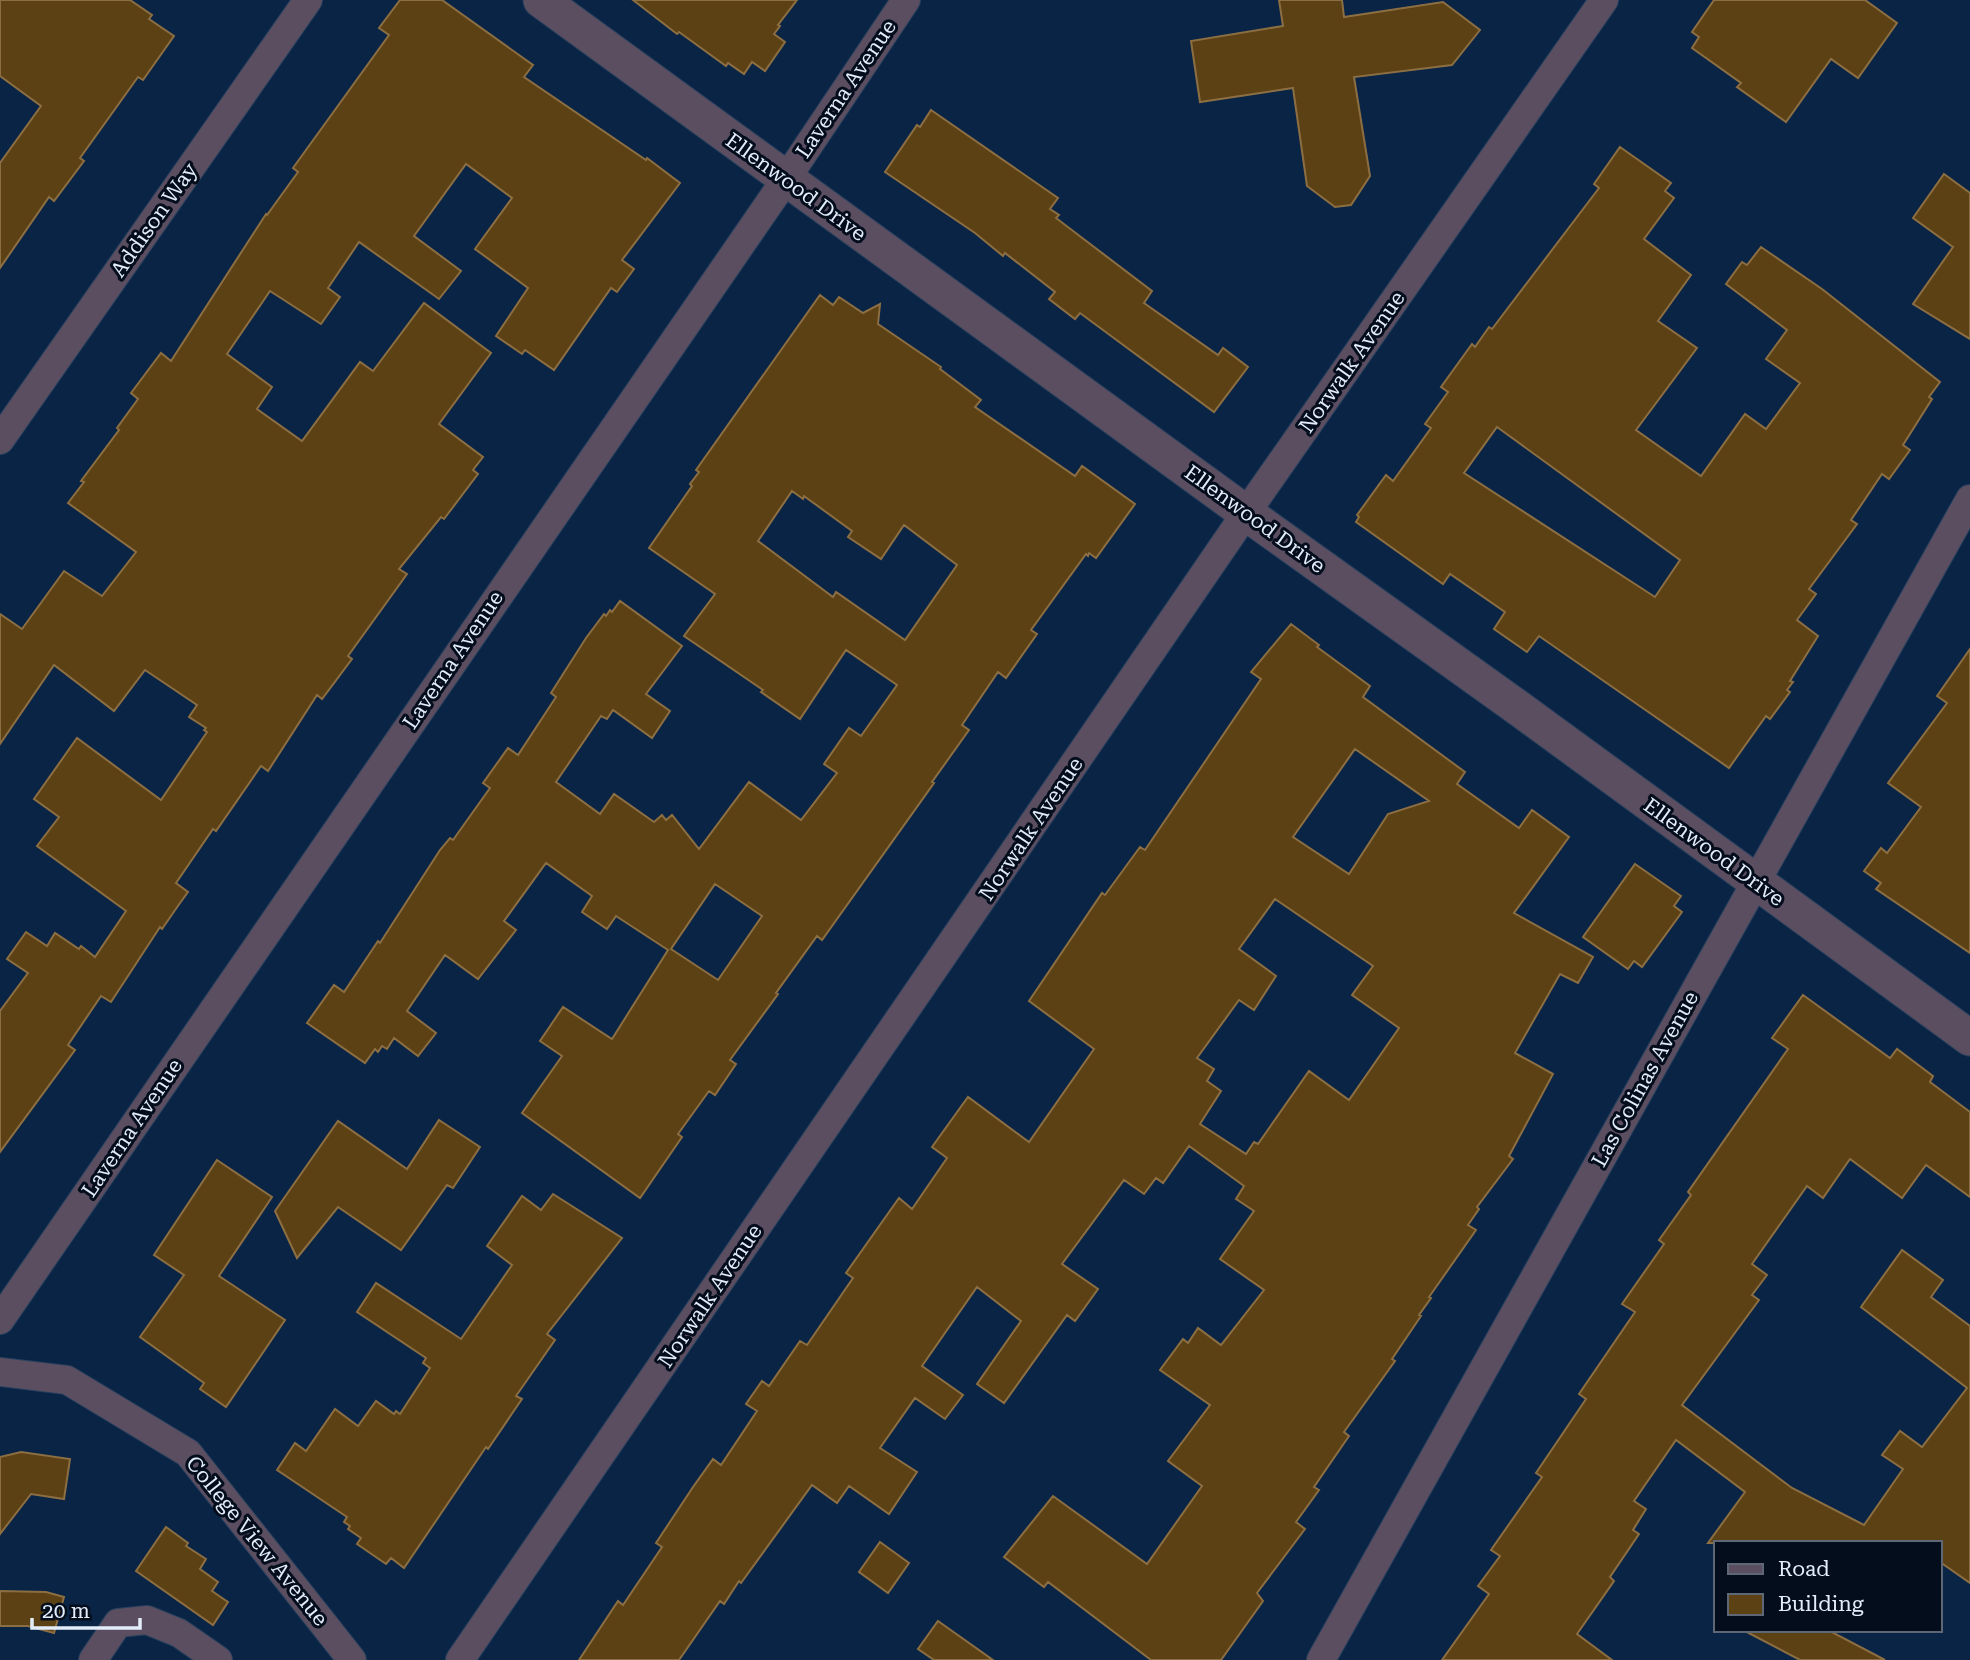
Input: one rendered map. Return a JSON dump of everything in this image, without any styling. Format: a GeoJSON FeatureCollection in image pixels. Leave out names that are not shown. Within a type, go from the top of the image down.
{"type":"FeatureCollection","features":[{"type":"Feature","properties":{"kind":"street","name":"Addison Way"},"geometry":{"type":"LineString","coordinates":[[0,440],[308,0]]}},
{"type":"Feature","properties":{"kind":"street","name":"Ellenwood Drive"},"geometry":{"type":"LineString","coordinates":[[541,0],[1970,1038]]}},
{"type":"Feature","properties":{"kind":"street","name":"Laverna Avenue"},"geometry":{"type":"LineString","coordinates":[[0,1320],[786,179],[906,0]]}},
{"type":"Feature","properties":{"kind":"street","name":"Norwalk Avenue"},"geometry":{"type":"LineString","coordinates":[[460,1660],[1246,513],[1604,0]]}},
{"type":"Feature","properties":{"kind":"street","name":"Las Colinas Avenue"},"geometry":{"type":"LineString","coordinates":[[1321,1660],[1970,499]]}},
{"type":"Feature","properties":{"kind":"street","name":"College View Avenue"},"geometry":{"type":"LineString","coordinates":[[0,1373],[66,1380],[188,1453],[352,1660]]}},
{"type":"Feature","properties":{"kind":"street"},"geometry":{"type":"LineString","coordinates":[[93,1660],[118,1623],[147,1620],[179,1633],[218,1660]]}},
{"type":"Feature","properties":{"kind":"building"},"geometry":{"type":"Polygon","coordinates":[[[0,0],[130,0],[152,15],[149,19],[174,36],[143,80],[138,77],[80,158],[84,161],[54,201],[49,197],[0,268],[0,163],[41,106],[0,76],[0,0]]]}},
{"type":"Feature","properties":{"kind":"building"},"geometry":{"type":"Polygon","coordinates":[[[400,0],[442,0],[533,65],[524,77],[646,160],[647,158],[680,183],[622,260],[634,269],[617,292],[611,288],[554,370],[525,350],[522,354],[496,336],[528,288],[475,249],[512,198],[466,164],[414,236],[461,271],[439,299],[359,242],[328,288],[340,297],[321,324],[270,291],[227,354],[272,387],[257,409],[302,441],[360,362],[373,371],[424,303],[491,353],[439,424],[483,457],[473,470],[478,474],[444,519],[441,517],[399,569],[407,574],[348,656],[352,659],[322,699],[317,695],[268,771],[261,766],[216,831],[213,829],[176,883],[188,892],[162,929],[160,927],[111,1002],[101,996],[68,1045],[75,1050],[0,1152],[0,1011],[28,973],[7,959],[26,932],[47,946],[55,933],[79,949],[81,946],[95,957],[126,911],[37,846],[59,817],[34,799],[77,738],[161,800],[207,732],[204,730],[206,728],[189,717],[197,705],[145,670],[114,711],[54,665],[0,744],[0,614],[22,629],[64,571],[102,596],[136,552],[68,503],[138,399],[131,393],[161,353],[171,361],[266,214],[298,172],[293,168],[389,35],[379,28],[400,0]]]}},
{"type":"Feature","properties":{"kind":"building"},"geometry":{"type":"Polygon","coordinates":[[[633,0],[797,0],[778,25],[780,26],[774,34],[785,42],[765,71],[752,62],[744,74],[728,63],[726,66],[679,32],[677,34],[633,0]]]}},
{"type":"Feature","properties":{"kind":"building"},"geometry":{"type":"Polygon","coordinates":[[[1279,0],[1342,0],[1344,17],[1443,2],[1480,30],[1452,65],[1354,77],[1370,176],[1351,205],[1335,207],[1307,186],[1293,88],[1200,102],[1191,41],[1283,26],[1279,0]]]}},
{"type":"Feature","properties":{"kind":"building"},"geometry":{"type":"Polygon","coordinates":[[[1714,0],[1865,0],[1897,23],[1858,78],[1831,59],[1786,122],[1737,87],[1741,83],[1692,48],[1699,37],[1692,32],[1714,0]]]}},
{"type":"Feature","properties":{"kind":"building"},"geometry":{"type":"Polygon","coordinates":[[[931,110],[1058,198],[1050,209],[1059,215],[1056,218],[1152,291],[1144,303],[1218,355],[1223,348],[1248,367],[1214,412],[1080,313],[1075,319],[1049,299],[1055,292],[1005,253],[1003,256],[975,233],[885,172],[917,125],[920,127],[931,110]]]}},
{"type":"Feature","properties":{"kind":"building"},"geometry":{"type":"Polygon","coordinates":[[[1620,147],[1671,183],[1665,191],[1674,198],[1644,239],[1691,275],[1658,321],[1697,348],[1636,430],[1701,476],[1745,414],[1766,429],[1800,383],[1766,359],[1787,330],[1726,284],[1742,262],[1747,265],[1761,247],[1822,289],[1940,382],[1903,445],[1910,450],[1889,479],[1882,474],[1851,520],[1857,524],[1809,589],[1816,594],[1797,620],[1818,636],[1790,681],[1793,682],[1787,690],[1790,692],[1770,719],[1766,716],[1729,768],[1539,636],[1527,652],[1494,629],[1505,612],[1450,574],[1443,584],[1356,522],[1359,517],[1357,515],[1386,475],[1393,481],[1431,428],[1425,424],[1448,392],[1441,387],[1472,344],[1475,347],[1489,327],[1492,329],[1599,188],[1594,184],[1620,147]],[[1497,427],[1464,473],[1655,597],[1680,560],[1497,427]]]}},
{"type":"Feature","properties":{"kind":"building"},"geometry":{"type":"Polygon","coordinates":[[[1944,174],[1970,193],[1970,339],[1913,304],[1953,247],[1913,218],[1944,174]]]}},
{"type":"Feature","properties":{"kind":"building"},"geometry":{"type":"Polygon","coordinates":[[[820,295],[833,305],[839,297],[863,313],[880,304],[878,324],[941,367],[940,369],[981,400],[975,407],[1075,476],[1082,466],[1135,504],[1096,558],[1086,554],[1031,630],[1037,634],[1006,678],[998,672],[962,725],[969,730],[932,782],[934,783],[822,940],[817,936],[776,993],[778,994],[730,1060],[736,1064],[715,1095],[709,1091],[678,1134],[682,1137],[640,1198],[522,1113],[562,1056],[540,1041],[563,1007],[612,1039],[668,950],[616,916],[607,929],[582,912],[592,896],[546,863],[504,921],[516,930],[478,979],[445,955],[407,1011],[436,1033],[418,1056],[394,1038],[387,1049],[382,1046],[378,1052],[375,1049],[365,1063],[307,1023],[334,985],[344,992],[378,941],[380,943],[440,850],[450,838],[453,840],[490,788],[483,783],[508,748],[518,755],[556,697],[551,693],[586,638],[604,614],[606,616],[610,610],[612,612],[620,601],[682,646],[646,694],[670,711],[652,738],[613,710],[607,719],[601,716],[556,782],[600,814],[614,794],[654,822],[662,815],[666,820],[672,815],[699,849],[749,782],[801,820],[837,773],[824,764],[849,728],[861,736],[897,685],[846,650],[800,719],[684,636],[715,594],[649,548],[692,486],[690,484],[699,472],[696,470],[820,295]],[[792,491],[758,541],[833,597],[836,592],[905,640],[957,565],[904,525],[881,559],[848,537],[852,531],[804,496],[803,499],[792,491]],[[715,884],[671,949],[718,980],[762,916],[715,884]]]}},
{"type":"Feature","properties":{"kind":"building"},"geometry":{"type":"Polygon","coordinates":[[[1291,624],[1370,686],[1363,697],[1465,772],[1457,784],[1519,828],[1532,810],[1569,837],[1514,913],[1593,957],[1578,983],[1560,974],[1515,1053],[1553,1074],[1509,1156],[1513,1159],[1477,1207],[1479,1209],[1468,1225],[1476,1230],[1429,1297],[1431,1298],[1419,1315],[1421,1316],[1392,1359],[1395,1361],[1344,1432],[1349,1436],[1314,1487],[1319,1490],[1296,1522],[1305,1529],[1257,1593],[1263,1601],[1221,1660],[1151,1660],[1048,1582],[1044,1587],[1004,1557],[1053,1496],[1147,1564],[1202,1486],[1168,1461],[1210,1405],[1160,1370],[1183,1339],[1188,1343],[1198,1328],[1221,1345],[1264,1290],[1220,1259],[1254,1211],[1236,1199],[1244,1186],[1189,1146],[1163,1183],[1156,1178],[1144,1194],[1124,1180],[1062,1264],[1098,1289],[1075,1321],[1067,1315],[1004,1403],[977,1384],[1021,1321],[977,1287],[922,1366],[963,1395],[945,1419],[915,1398],[880,1448],[917,1472],[889,1514],[849,1486],[837,1503],[812,1485],[741,1583],[739,1581],[724,1604],[720,1601],[679,1660],[579,1660],[618,1601],[623,1605],[662,1547],[656,1543],[713,1459],[721,1465],[757,1411],[746,1404],[762,1381],[769,1386],[800,1341],[807,1345],[853,1278],[846,1273],[899,1198],[912,1209],[947,1158],[932,1147],[968,1097],[1029,1142],[1094,1049],[1029,1001],[1102,893],[1105,895],[1140,847],[1145,850],[1261,679],[1251,672],[1291,624]],[[1355,749],[1293,837],[1349,874],[1388,814],[1429,801],[1355,749]],[[1275,899],[1239,949],[1276,976],[1254,1010],[1239,1000],[1197,1058],[1214,1069],[1207,1081],[1221,1091],[1200,1124],[1246,1154],[1254,1142],[1258,1144],[1309,1071],[1349,1100],[1399,1028],[1352,995],[1373,966],[1275,899]]]}},
{"type":"Feature","properties":{"kind":"building"},"geometry":{"type":"Polygon","coordinates":[[[1970,649],[1970,953],[1876,889],[1881,883],[1864,871],[1881,848],[1887,853],[1921,807],[1888,783],[1947,703],[1937,696],[1970,649]]]}},
{"type":"Feature","properties":{"kind":"building"},"geometry":{"type":"Polygon","coordinates":[[[1635,864],[1681,896],[1674,906],[1682,912],[1642,967],[1634,961],[1628,969],[1583,937],[1635,864]]]}},
{"type":"Feature","properties":{"kind":"building"},"geometry":{"type":"Polygon","coordinates":[[[1803,995],[1890,1058],[1897,1049],[1933,1076],[1930,1082],[1970,1112],[1970,1197],[1926,1165],[1902,1198],[1850,1159],[1823,1198],[1807,1186],[1752,1264],[1767,1275],[1752,1295],[1759,1300],[1682,1405],[1792,1488],[1864,1525],[1903,1469],[1882,1455],[1900,1431],[1922,1447],[1967,1388],[1861,1307],[1902,1250],[1943,1280],[1931,1297],[1970,1326],[1970,1583],[1942,1563],[1942,1541],[1708,1543],[1745,1492],[1676,1440],[1634,1501],[1646,1509],[1633,1530],[1639,1534],[1610,1577],[1614,1581],[1577,1634],[1612,1660],[1442,1660],[1489,1594],[1478,1586],[1500,1556],[1491,1550],[1542,1477],[1536,1473],[1586,1399],[1579,1394],[1635,1312],[1622,1304],[1664,1244],[1659,1240],[1691,1195],[1688,1192],[1788,1049],[1772,1038],[1803,995]]]}},
{"type":"Feature","properties":{"kind":"building"},"geometry":{"type":"Polygon","coordinates":[[[439,1120],[480,1147],[453,1188],[447,1185],[401,1250],[338,1207],[297,1258],[275,1211],[338,1121],[407,1169],[439,1120]]]}},
{"type":"Feature","properties":{"kind":"building"},"geometry":{"type":"Polygon","coordinates":[[[217,1160],[272,1197],[219,1276],[285,1320],[226,1407],[200,1389],[204,1383],[140,1337],[184,1275],[154,1255],[217,1160]]]}},
{"type":"Feature","properties":{"kind":"building"},"geometry":{"type":"Polygon","coordinates":[[[553,1194],[622,1238],[547,1334],[555,1340],[516,1396],[522,1399],[404,1568],[391,1558],[386,1564],[357,1544],[361,1538],[348,1529],[350,1526],[344,1522],[347,1517],[277,1470],[295,1443],[306,1451],[335,1409],[358,1426],[376,1401],[394,1414],[396,1411],[400,1414],[430,1368],[423,1363],[426,1358],[357,1312],[376,1283],[461,1339],[512,1265],[487,1246],[522,1196],[541,1210],[553,1194]]]}},
{"type":"Feature","properties":{"kind":"building"},"geometry":{"type":"Polygon","coordinates":[[[21,1452],[70,1459],[64,1499],[31,1494],[0,1534],[0,1457],[21,1452]]]}},
{"type":"Feature","properties":{"kind":"building"},"geometry":{"type":"Polygon","coordinates":[[[166,1527],[188,1543],[186,1546],[206,1559],[200,1569],[218,1582],[212,1591],[228,1602],[213,1625],[136,1571],[166,1527]]]}},
{"type":"Feature","properties":{"kind":"building"},"geometry":{"type":"Polygon","coordinates":[[[880,1542],[909,1563],[888,1593],[859,1572],[880,1542]]]}},
{"type":"Feature","properties":{"kind":"building"},"geometry":{"type":"Polygon","coordinates":[[[0,1591],[46,1592],[64,1597],[54,1633],[28,1626],[0,1626],[0,1591]]]}},
{"type":"Feature","properties":{"kind":"building"},"geometry":{"type":"Polygon","coordinates":[[[938,1621],[993,1660],[934,1660],[918,1649],[938,1621]]]}},
{"type":"Feature","properties":{"kind":"building"},"geometry":{"type":"Polygon","coordinates":[[[1747,1632],[1832,1632],[1885,1660],[1800,1660],[1747,1632]]]}}]}
